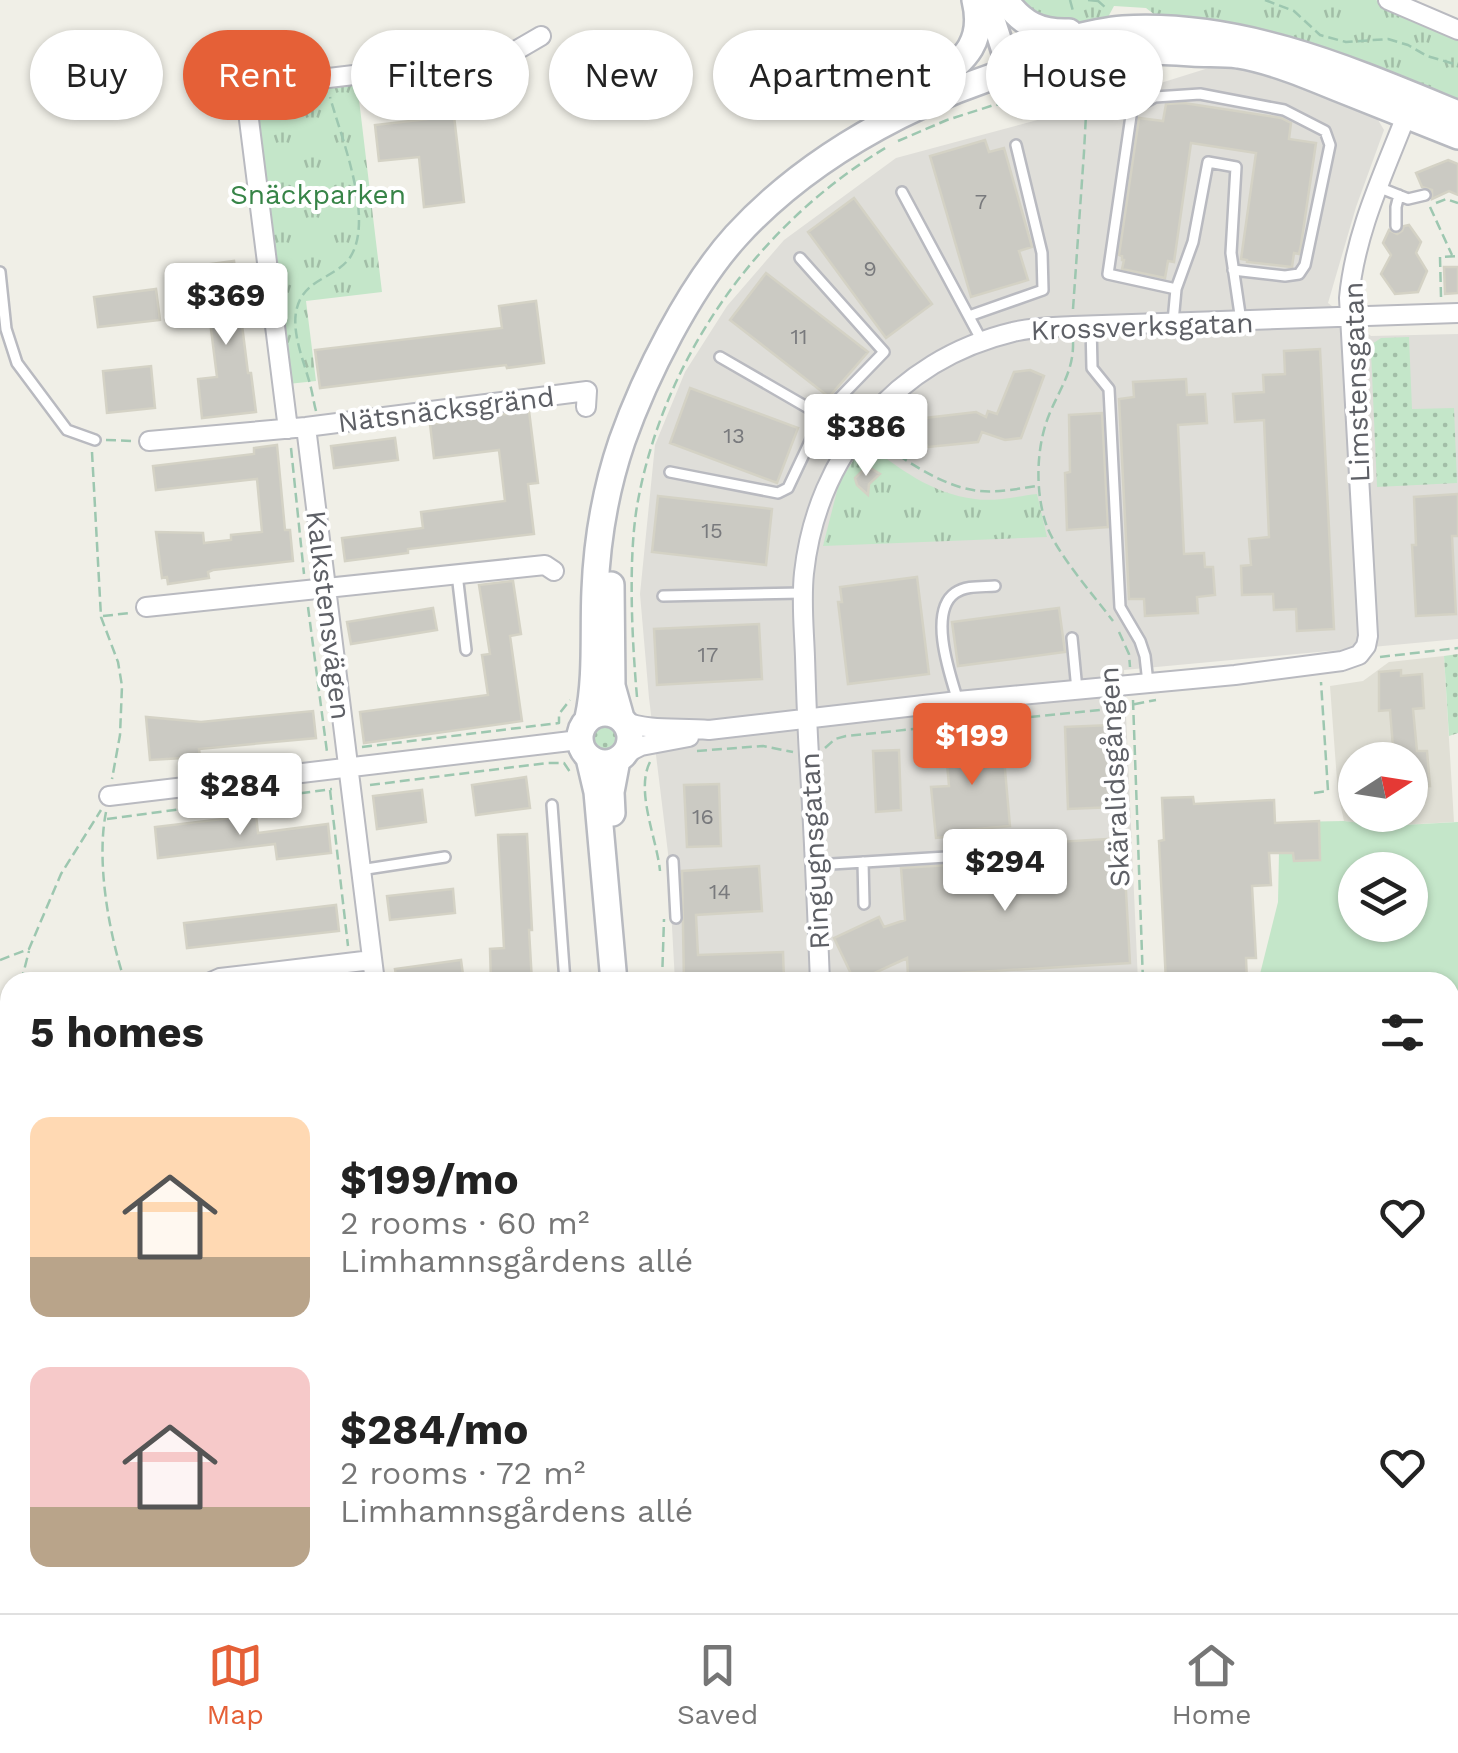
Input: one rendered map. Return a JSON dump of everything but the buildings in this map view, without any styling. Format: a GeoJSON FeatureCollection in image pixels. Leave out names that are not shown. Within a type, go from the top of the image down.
{"type":"FeatureCollection","features":[{"type":"Feature","properties":{"kind":"main road"},"geometry":{"type":"LineString","coordinates":[[966,57],[978,27],[975,0]]}},
{"type":"Feature","properties":{"kind":"main road"},"geometry":{"type":"LineString","coordinates":[[1003,0],[1022,20],[1048,32],[1116,22],[1210,32],[1264,43],[1333,64],[1458,114]]}},
{"type":"Feature","properties":{"kind":"main road"},"geometry":{"type":"LineString","coordinates":[[1094,30],[1116,22]]}},
{"type":"Feature","properties":{"kind":"main road"},"geometry":{"type":"LineString","coordinates":[[1163,52],[1238,56],[1304,74],[1458,136]]}},
{"type":"Feature","properties":{"kind":"main road"},"geometry":{"type":"LineString","coordinates":[[735,237],[808,172],[850,142],[986,75]]}},
{"type":"Feature","properties":{"kind":"main road"},"geometry":{"type":"LineString","coordinates":[[621,972],[611,792],[630,735],[614,686],[595,586],[602,526],[622,441],[670,332],[702,281],[778,183],[859,120]]}},
{"type":"Feature","properties":{"kind":"main road"},"geometry":{"type":"LineString","coordinates":[[613,972],[598,792],[586,739],[614,686]]}},
{"type":"Feature","properties":{"kind":"main road"},"geometry":{"type":"LineString","coordinates":[[586,739],[602,712],[622,719]]}},
{"type":"Feature","properties":{"kind":"main road"},"geometry":{"type":"LineString","coordinates":[[586,739],[602,763],[621,757]]}},
{"type":"Feature","properties":{"kind":"street"},"geometry":{"type":"LineString","coordinates":[[987,0],[1001,30]]}},
{"type":"Feature","properties":{"kind":"street"},"geometry":{"type":"LineString","coordinates":[[1003,0],[1009,30]]}},
{"type":"Feature","properties":{"kind":"street"},"geometry":{"type":"LineString","coordinates":[[1388,0],[1458,30]]}},
{"type":"Feature","properties":{"kind":"street","name":"Kalkstensvägen"},"geometry":{"type":"LineString","coordinates":[[331,77],[505,57],[541,36]]}},
{"type":"Feature","properties":{"kind":"street","name":"Limstensgatan"},"geometry":{"type":"LineString","coordinates":[[1371,654],[1366,646],[1350,318],[1352,269],[1365,220],[1406,116]]}},
{"type":"Feature","properties":{"kind":"street","name":"Kalkstensvägen"},"geometry":{"type":"LineString","coordinates":[[251,120],[304,427],[315,589],[339,769],[360,870],[374,972]]}},
{"type":"Feature","properties":{"kind":"street","name":"Krossverksgatan"},"geometry":{"type":"LineString","coordinates":[[806,719],[802,593],[817,510],[858,432],[884,401],[910,379],[944,358],[1015,331],[1458,313]]}},
{"type":"Feature","properties":{"kind":"street","name":"Nätsnäcksgränd"},"geometry":{"type":"LineString","coordinates":[[304,427],[587,391],[586,407]]}},
{"type":"Feature","properties":{"kind":"street"},"geometry":{"type":"LineString","coordinates":[[148,441],[304,427]]}},
{"type":"Feature","properties":{"kind":"street"},"geometry":{"type":"LineString","coordinates":[[146,607],[545,565],[554,571]]}},
{"type":"Feature","properties":{"kind":"street"},"geometry":{"type":"LineString","coordinates":[[622,719],[640,727],[708,730],[1342,661],[1371,654]]}},
{"type":"Feature","properties":{"kind":"street","name":"Ringugnsgatan"},"geometry":{"type":"LineString","coordinates":[[806,719],[820,972]]}},
{"type":"Feature","properties":{"kind":"street"},"geometry":{"type":"LineString","coordinates":[[621,757],[642,746],[688,738],[708,730]]}},
{"type":"Feature","properties":{"kind":"street"},"geometry":{"type":"LineString","coordinates":[[109,796],[586,739]]}},
{"type":"Feature","properties":{"kind":"street"},"geometry":{"type":"LineString","coordinates":[[303,972],[372,960]]}},
{"type":"Feature","properties":{"kind":"lane"},"geometry":{"type":"LineString","coordinates":[[1176,290],[1108,274],[1132,109],[1156,97],[1200,94],[1284,110],[1325,130],[1330,145],[1299,274],[1233,270]]}},
{"type":"Feature","properties":{"kind":"lane"},"geometry":{"type":"LineString","coordinates":[[969,316],[1044,290],[1042,253],[1016,144]]}},
{"type":"Feature","properties":{"kind":"lane"},"geometry":{"type":"LineString","coordinates":[[1172,323],[1176,290],[1193,242],[1208,162],[1236,167],[1231,252],[1241,321]]}},
{"type":"Feature","properties":{"kind":"lane"},"geometry":{"type":"LineString","coordinates":[[1378,187],[1414,200],[1427,200]]}},
{"type":"Feature","properties":{"kind":"lane"},"geometry":{"type":"LineString","coordinates":[[902,192],[982,342]]}},
{"type":"Feature","properties":{"kind":"lane"},"geometry":{"type":"LineString","coordinates":[[1396,226],[1399,195]]}},
{"type":"Feature","properties":{"kind":"lane"},"geometry":{"type":"LineString","coordinates":[[670,472],[778,493],[788,488],[822,416],[884,352],[800,258]]}},
{"type":"Feature","properties":{"kind":"lane"},"geometry":{"type":"LineString","coordinates":[[0,272],[6,330],[17,363],[67,430],[94,440]]}},
{"type":"Feature","properties":{"kind":"lane"},"geometry":{"type":"LineString","coordinates":[[1082,326],[1092,368],[1109,390],[1120,607],[1145,656],[1140,684]]}},
{"type":"Feature","properties":{"kind":"lane"},"geometry":{"type":"LineString","coordinates":[[720,357],[822,416],[858,432]]}},
{"type":"Feature","properties":{"kind":"lane"},"geometry":{"type":"LineString","coordinates":[[456,574],[466,650]]}},
{"type":"Feature","properties":{"kind":"lane"},"geometry":{"type":"LineString","coordinates":[[958,701],[944,649],[943,612],[952,594],[995,586]]}},
{"type":"Feature","properties":{"kind":"lane"},"geometry":{"type":"LineString","coordinates":[[664,596],[802,593]]}},
{"type":"Feature","properties":{"kind":"lane"},"geometry":{"type":"LineString","coordinates":[[1072,638],[1077,690]]}},
{"type":"Feature","properties":{"kind":"lane"},"geometry":{"type":"LineString","coordinates":[[552,805],[564,972]]}},
{"type":"Feature","properties":{"kind":"lane"},"geometry":{"type":"LineString","coordinates":[[815,865],[996,854]]}},
{"type":"Feature","properties":{"kind":"lane"},"geometry":{"type":"LineString","coordinates":[[360,870],[445,857]]}},
{"type":"Feature","properties":{"kind":"lane"},"geometry":{"type":"LineString","coordinates":[[672,861],[676,918]]}},
{"type":"Feature","properties":{"kind":"lane"},"geometry":{"type":"LineString","coordinates":[[862,862],[864,904]]}},
{"type":"Feature","properties":{"kind":"path"},"geometry":{"type":"LineString","coordinates":[[1070,0],[1076,22]]}},
{"type":"Feature","properties":{"kind":"path"},"geometry":{"type":"LineString","coordinates":[[1088,0],[1098,1],[1116,22]]}},
{"type":"Feature","properties":{"kind":"path"},"geometry":{"type":"LineString","coordinates":[[1266,0],[1294,11],[1320,35],[1346,42],[1388,39],[1458,65]]}},
{"type":"Feature","properties":{"kind":"path"},"geometry":{"type":"LineString","coordinates":[[331,99],[359,211],[353,254],[306,290],[295,318],[302,364],[311,385],[304,427],[315,589],[339,769],[330,790],[350,962]]}},
{"type":"Feature","properties":{"kind":"path","name":"Skäralidsgången"},"geometry":{"type":"LineString","coordinates":[[1086,120],[1082,326],[1072,366],[1043,436],[1040,486],[1046,526],[1118,628],[1140,684],[1133,706],[1143,972]]}},
{"type":"Feature","properties":{"kind":"path"},"geometry":{"type":"LineString","coordinates":[[1427,200],[1455,256],[1440,256],[1441,303]]}},
{"type":"Feature","properties":{"kind":"path"},"geometry":{"type":"LineString","coordinates":[[858,432],[958,487],[976,491],[1040,486]]}},
{"type":"Feature","properties":{"kind":"path"},"geometry":{"type":"LineString","coordinates":[[123,972],[113,936],[102,853],[104,819],[120,734],[122,686],[118,662],[101,616],[91,456],[94,440],[148,441]]}},
{"type":"Feature","properties":{"kind":"path"},"geometry":{"type":"LineString","coordinates":[[101,616],[137,612],[146,607]]}},
{"type":"Feature","properties":{"kind":"path"},"geometry":{"type":"LineString","coordinates":[[1371,654],[1458,648]]}},
{"type":"Feature","properties":{"kind":"path"},"geometry":{"type":"LineString","coordinates":[[1314,793],[1328,791],[1321,681]]}},
{"type":"Feature","properties":{"kind":"path"},"geometry":{"type":"LineString","coordinates":[[362,746],[559,723],[558,714],[581,687],[614,686]]}},
{"type":"Feature","properties":{"kind":"path"},"geometry":{"type":"LineString","coordinates":[[694,751],[764,746],[790,753],[825,748],[846,736],[1133,706]]}},
{"type":"Feature","properties":{"kind":"path"},"geometry":{"type":"LineString","coordinates":[[644,788],[661,876]]}},
{"type":"Feature","properties":{"kind":"path"},"geometry":{"type":"LineString","coordinates":[[23,972],[62,874],[109,796]]}},
{"type":"Feature","properties":{"kind":"path"},"geometry":{"type":"LineString","coordinates":[[662,972],[664,906]]}},
{"type":"Feature","properties":{"kind":"path"},"geometry":{"type":"LineString","coordinates":[[0,960],[29,949]]}},
{"type":"Feature","properties":{"kind":"shaded area"},"geometry":{"type":"Polygon","coordinates":[[[1231,61],[1371,108],[1384,130],[1328,303],[1371,336],[1458,334],[1458,639],[1124,670],[1138,972],[674,972],[668,853],[640,594],[655,445],[685,372],[727,306],[784,240],[896,158],[1037,120],[1163,120],[1163,82],[1231,61]]]}},
{"type":"Feature","properties":{"kind":"shaded area"},"geometry":{"type":"Polygon","coordinates":[[[1444,656],[1454,822],[1428,824],[1428,742],[1338,742],[1338,794],[1330,686],[1363,681],[1389,662],[1444,656]]]}},
{"type":"Feature","properties":{"kind":"green space"},"geometry":{"type":"Polygon","coordinates":[[[1013,0],[1376,0],[1458,36],[1458,106],[1246,27],[1155,15],[1146,8],[1114,6],[1107,19],[1057,25],[1037,18],[1013,0]]]}},
{"type":"Feature","properties":{"kind":"green space","name":"Snäckparken"},"geometry":{"type":"Polygon","coordinates":[[[351,84],[351,120],[361,120],[382,292],[306,301],[316,381],[288,384],[256,120],[331,120],[331,86],[351,84]]]}},
{"type":"Feature","properties":{"kind":"green space"},"geometry":{"type":"Polygon","coordinates":[[[1409,337],[1412,409],[1454,408],[1457,483],[1377,487],[1372,344],[1381,338],[1409,337]]]}},
{"type":"Feature","properties":{"kind":"green space"},"geometry":{"type":"Polygon","coordinates":[[[865,442],[916,478],[944,492],[990,500],[1037,494],[1047,537],[823,546],[839,483],[865,442]]]}},
{"type":"Feature","properties":{"kind":"green space"},"geometry":{"type":"Polygon","coordinates":[[[1458,654],[1458,733],[1449,736],[1444,656],[1458,654]]]}},
{"type":"Feature","properties":{"kind":"green space"},"geometry":{"type":"Polygon","coordinates":[[[607,724],[621,733],[622,739],[613,753],[607,754],[593,745],[592,739],[601,725],[607,724]]]}},
{"type":"Feature","properties":{"kind":"green space"},"geometry":{"type":"Polygon","coordinates":[[[1338,821],[1338,832],[1428,832],[1428,824],[1458,822],[1458,972],[1260,972],[1278,902],[1279,852],[1292,822],[1338,821]]]}}]}
